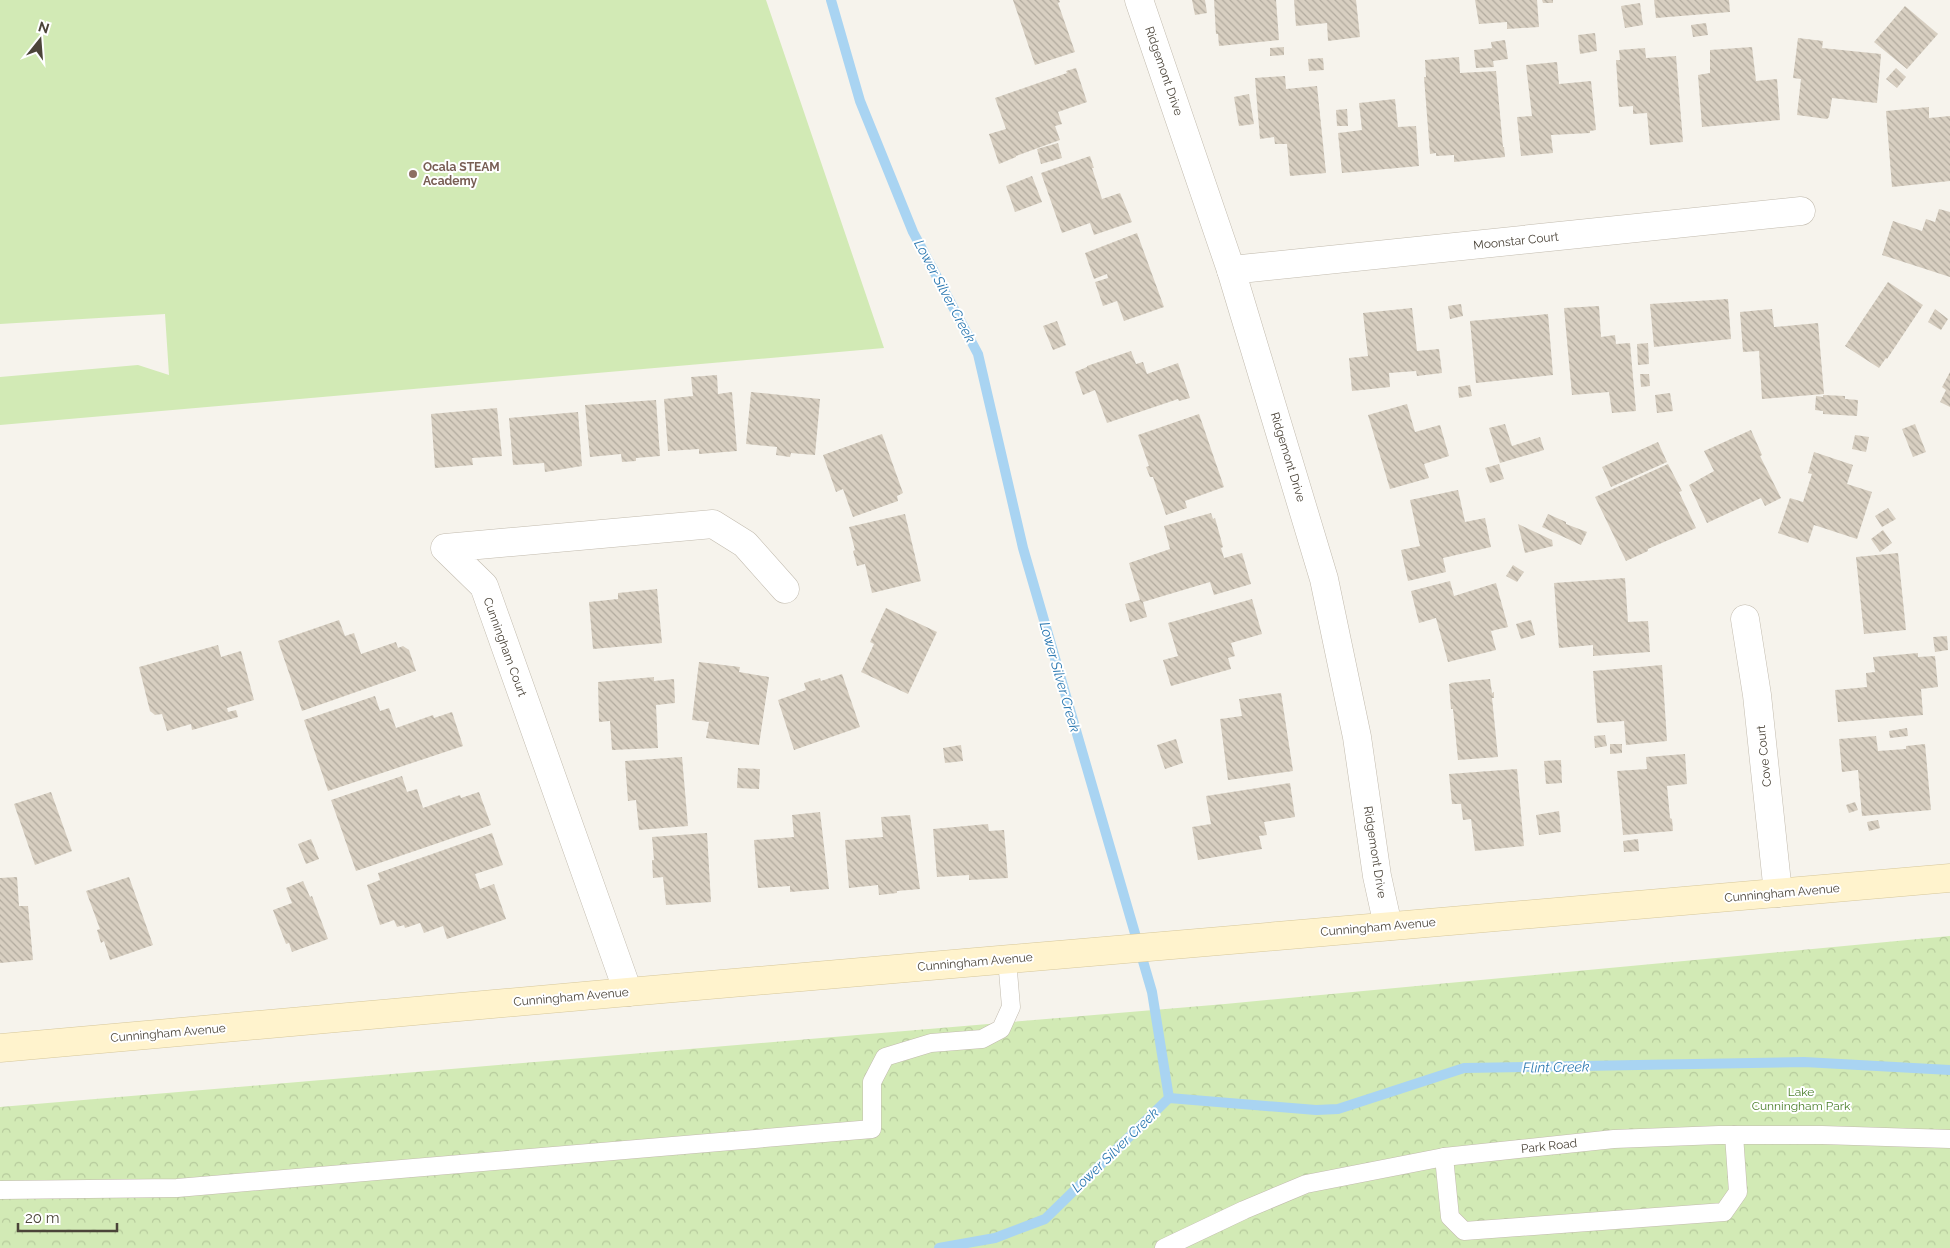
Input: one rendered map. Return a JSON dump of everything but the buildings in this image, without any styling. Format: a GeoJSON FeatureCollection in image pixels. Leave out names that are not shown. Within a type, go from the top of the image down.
{"type":"FeatureCollection","features":[{"type":"Feature","properties":{"kind":"street","name":"Ridgemont Drive"},"geometry":{"type":"LineString","coordinates":[[1139,0],[1232,270],[1324,579],[1357,737],[1377,876],[1388,926]]}},
{"type":"Feature","properties":{"kind":"street","name":"Moonstar Court"},"geometry":{"type":"LineString","coordinates":[[1232,270],[1801,212]]}},
{"type":"Feature","properties":{"kind":"street","name":"Cunningham Court"},"geometry":{"type":"LineString","coordinates":[[628,992],[484,586],[445,548],[713,524],[745,544],[785,590]]}},
{"type":"Feature","properties":{"kind":"street","name":"Cove Court"},"geometry":{"type":"LineString","coordinates":[[1745,619],[1757,695],[1778,893]]}},
{"type":"Feature","properties":{"kind":"street","name":"Cunningham Avenue"},"geometry":{"type":"LineString","coordinates":[[0,1048],[1950,878]]}},
{"type":"Feature","properties":{"kind":"lane"},"geometry":{"type":"LineString","coordinates":[[0,1190],[177,1188],[872,1129],[872,1082],[885,1057],[931,1043],[982,1039],[1002,1029],[1012,1007],[1008,959]]}},
{"type":"Feature","properties":{"kind":"lane"},"geometry":{"type":"LineString","coordinates":[[1444,1157],[1450,1217],[1464,1231],[1680,1217],[1724,1212],[1738,1192],[1734,1135]]}},
{"type":"Feature","properties":{"kind":"lane","name":"Park Road"},"geometry":{"type":"LineString","coordinates":[[1164,1248],[1244,1210],[1306,1184],[1444,1157],[1614,1139],[1734,1135],[1822,1135],[1950,1139]]}},
{"type":"Feature","properties":{"kind":"green space","name":"Ocala STEAM Academy"},"geometry":{"type":"Polygon","coordinates":[[[0,0],[766,0],[884,348],[0,425],[0,377],[138,365],[169,375],[165,314],[0,324],[0,0]]]}},
{"type":"Feature","properties":{"kind":"green space","name":"Lake Cunningham Park"},"geometry":{"type":"Polygon","coordinates":[[[1950,936],[1950,1248],[0,1248],[0,1107],[1225,1004],[1950,936]]]}},
{"type":"Feature","properties":{"kind":"waterway","name":"Lower Silver Creek"},"geometry":{"type":"LineString","coordinates":[[831,0],[860,101],[913,232],[978,354],[1023,548],[1152,992],[1169,1098],[1045,1219],[995,1238],[939,1248]]}},
{"type":"Feature","properties":{"kind":"waterway","name":"Flint Creek"},"geometry":{"type":"LineString","coordinates":[[1169,1098],[1316,1110],[1338,1109],[1464,1068],[1804,1062],[1950,1070]]}},
{"type":"Feature","properties":{"kind":"place","name":"Ocala STEAM Academy"},"geometry":{"type":"Point","coordinates":[413,174]}}]}
